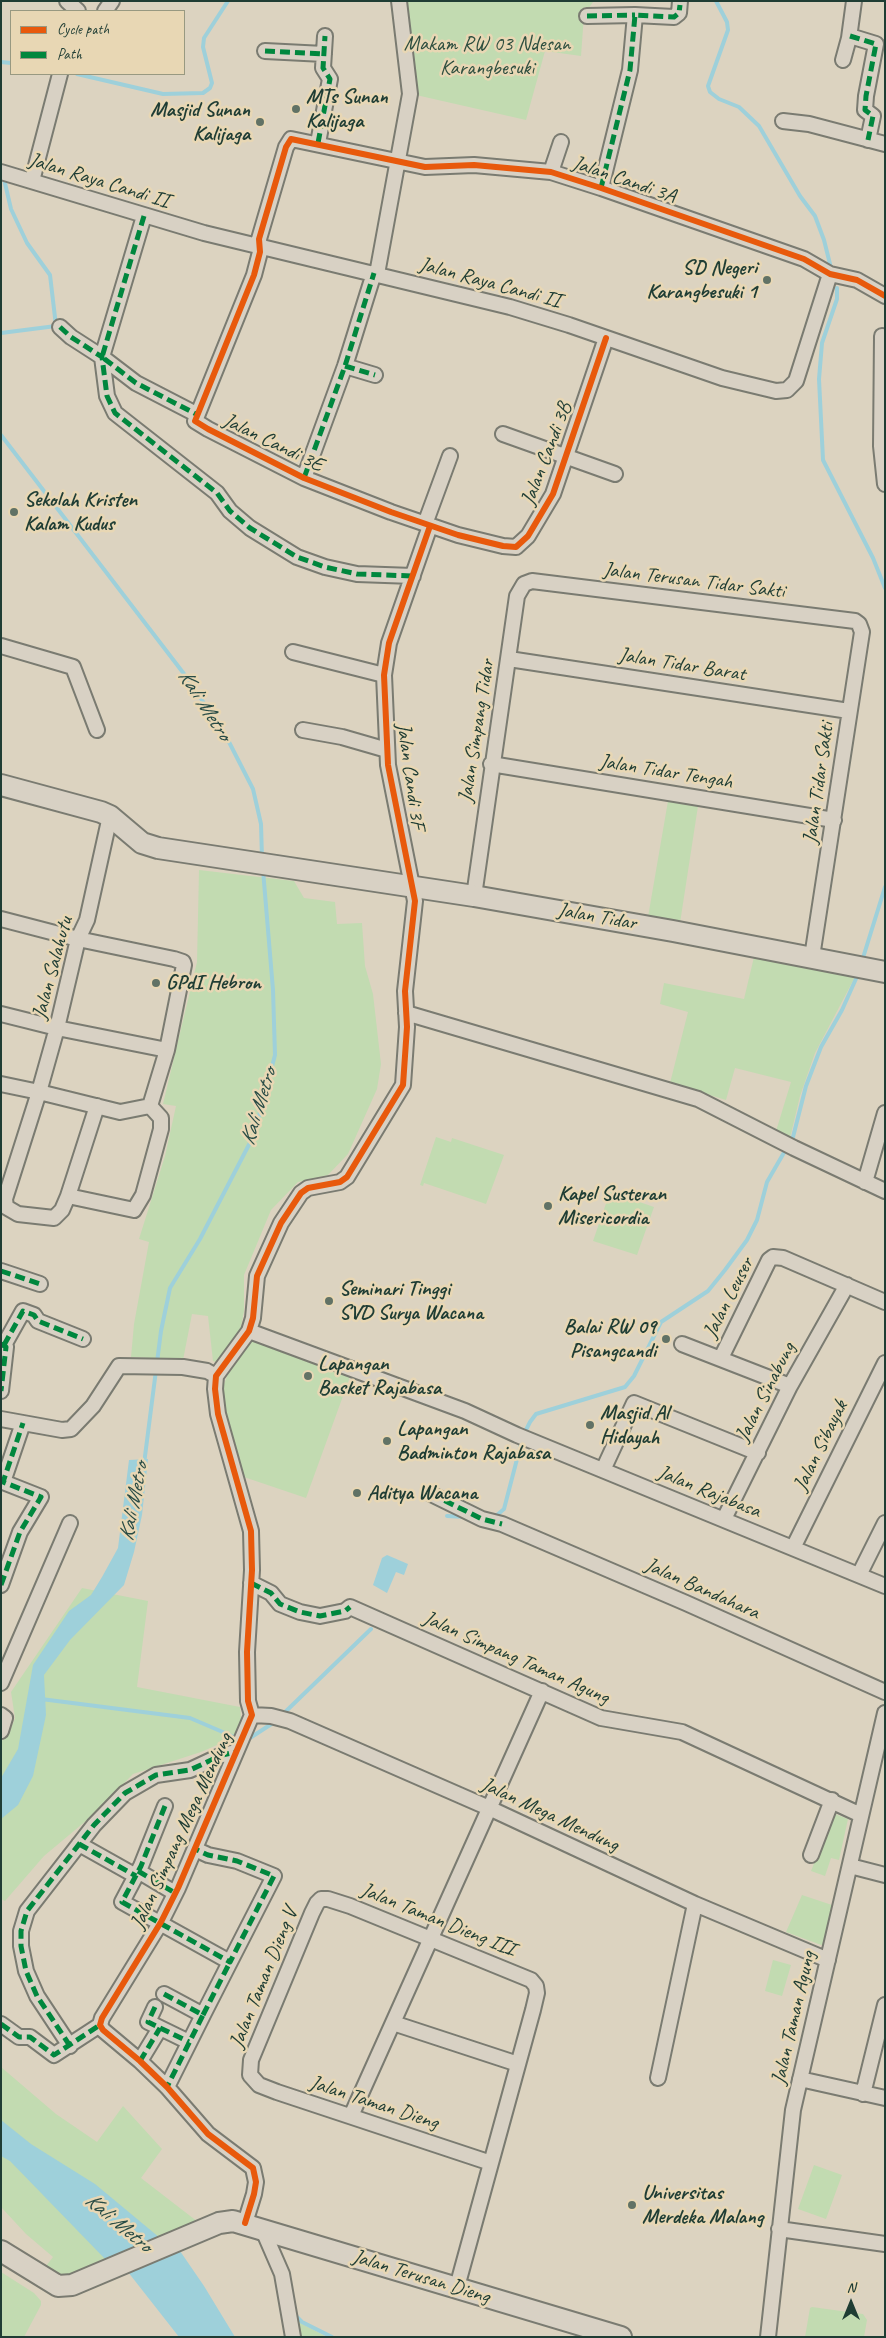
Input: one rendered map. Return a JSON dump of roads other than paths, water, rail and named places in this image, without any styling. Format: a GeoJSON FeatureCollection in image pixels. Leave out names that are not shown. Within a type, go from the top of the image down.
{"type":"FeatureCollection","features":[{"type":"Feature","properties":{"kind":"main road"},"geometry":{"type":"LineString","coordinates":[[1,785],[110,816]]}},
{"type":"Feature","properties":{"kind":"main road","name":"Jalan Tidar"},"geometry":{"type":"LineString","coordinates":[[110,816],[142,843],[165,849],[474,896],[812,957],[881,972]]}},
{"type":"Feature","properties":{"kind":"main road","name":"Jalan Terusan Dieng"},"geometry":{"type":"LineString","coordinates":[[2,2255],[58,2286],[81,2283],[219,2223],[233,2221],[621,2337]]}},
{"type":"Feature","properties":{"kind":"street"},"geometry":{"type":"LineString","coordinates":[[68,1],[77,10]]}},
{"type":"Feature","properties":{"kind":"street"},"geometry":{"type":"LineString","coordinates":[[304,478],[345,366],[375,274],[398,162],[411,86],[399,1]]}},
{"type":"Feature","properties":{"kind":"street"},"geometry":{"type":"LineString","coordinates":[[587,16],[635,15],[674,17],[678,13],[680,1]]}},
{"type":"Feature","properties":{"kind":"street"},"geometry":{"type":"LineString","coordinates":[[843,60],[849,37],[854,1]]}},
{"type":"Feature","properties":{"kind":"street"},"geometry":{"type":"LineString","coordinates":[[601,188],[630,70],[635,15]]}},
{"type":"Feature","properties":{"kind":"street"},"geometry":{"type":"LineString","coordinates":[[318,143],[330,79],[323,68],[325,36]]}},
{"type":"Feature","properties":{"kind":"street"},"geometry":{"type":"LineString","coordinates":[[849,37],[876,44],[866,96],[865,110],[873,116],[868,140]]}},
{"type":"Feature","properties":{"kind":"street"},"geometry":{"type":"LineString","coordinates":[[264,51],[324,54]]}},
{"type":"Feature","properties":{"kind":"street"},"geometry":{"type":"LineString","coordinates":[[32,181],[60,75]]}},
{"type":"Feature","properties":{"kind":"street"},"geometry":{"type":"LineString","coordinates":[[783,121],[809,124],[885,144]]}},
{"type":"Feature","properties":{"kind":"street","name":"Jalan Candi 3E"},"geometry":{"type":"LineString","coordinates":[[318,143],[298,139],[288,141],[259,239],[258,262],[196,414],[195,422],[304,478],[428,525]]}},
{"type":"Feature","properties":{"kind":"street"},"geometry":{"type":"LineString","coordinates":[[551,172],[561,142]]}},
{"type":"Feature","properties":{"kind":"street","name":"Jalan Candi 3A"},"geometry":{"type":"LineString","coordinates":[[318,143],[398,162],[434,167],[474,165],[551,172],[804,259],[830,274]]}},
{"type":"Feature","properties":{"kind":"street","name":"Jalan Raya Candi II"},"geometry":{"type":"LineString","coordinates":[[1,172],[144,216],[259,247],[510,307],[722,378],[770,390],[784,391],[791,388],[796,381],[830,274]]}},
{"type":"Feature","properties":{"kind":"street"},"geometry":{"type":"LineString","coordinates":[[144,216],[102,357],[107,396],[115,413],[217,493],[230,511],[250,528],[297,556],[325,567],[357,574],[413,576]]}},
{"type":"Feature","properties":{"kind":"street"},"geometry":{"type":"LineString","coordinates":[[830,274],[857,280],[885,296]]}},
{"type":"Feature","properties":{"kind":"street"},"geometry":{"type":"LineString","coordinates":[[60,327],[71,337],[136,382],[196,414]]}},
{"type":"Feature","properties":{"kind":"street"},"geometry":{"type":"LineString","coordinates":[[882,336],[881,446],[885,484]]}},
{"type":"Feature","properties":{"kind":"street","name":"Jalan Candi 3B"},"geometry":{"type":"LineString","coordinates":[[428,525],[503,546],[516,547],[528,536],[548,506],[567,458],[606,338]]}},
{"type":"Feature","properties":{"kind":"street"},"geometry":{"type":"LineString","coordinates":[[345,366],[375,375]]}},
{"type":"Feature","properties":{"kind":"street"},"geometry":{"type":"LineString","coordinates":[[503,434],[615,474]]}},
{"type":"Feature","properties":{"kind":"street","name":"Jalan Candi 3F"},"geometry":{"type":"LineString","coordinates":[[249,1331],[253,1318],[257,1276],[281,1223],[301,1193],[308,1188],[340,1182],[347,1177],[401,1091],[405,1078],[405,991],[414,901],[387,750],[384,675],[390,643],[450,456]]}},
{"type":"Feature","properties":{"kind":"street","name":"Jalan Terusan Tidar Sakti"},"geometry":{"type":"LineString","coordinates":[[532,581],[850,620]]}},
{"type":"Feature","properties":{"kind":"street","name":"Jalan Simpang Tidar"},"geometry":{"type":"LineString","coordinates":[[474,896],[491,764],[510,659],[518,591],[524,584],[532,581]]}},
{"type":"Feature","properties":{"kind":"street","name":"Jalan Tidar Sakti"},"geometry":{"type":"LineString","coordinates":[[812,957],[862,632],[859,624],[850,620]]}},
{"type":"Feature","properties":{"kind":"street"},"geometry":{"type":"LineString","coordinates":[[1,646],[74,667],[97,730]]}},
{"type":"Feature","properties":{"kind":"street"},"geometry":{"type":"LineString","coordinates":[[293,652],[384,675]]}},
{"type":"Feature","properties":{"kind":"street","name":"Jalan Tidar Barat"},"geometry":{"type":"LineString","coordinates":[[510,659],[849,710]]}},
{"type":"Feature","properties":{"kind":"street"},"geometry":{"type":"LineString","coordinates":[[304,730],[342,737],[387,750]]}},
{"type":"Feature","properties":{"kind":"street","name":"Jalan Tidar Tengah"},"geometry":{"type":"LineString","coordinates":[[491,764],[834,820]]}},
{"type":"Feature","properties":{"kind":"street","name":"Jalan Salahutu"},"geometry":{"type":"LineString","coordinates":[[68,1196],[62,1210],[54,1218],[18,1214],[6,1207],[5,1203],[57,1028],[78,939],[86,920],[110,816]]}},
{"type":"Feature","properties":{"kind":"street"},"geometry":{"type":"LineString","coordinates":[[1,919],[78,939],[183,962],[184,970],[166,1050],[150,1106]]}},
{"type":"Feature","properties":{"kind":"street"},"geometry":{"type":"LineString","coordinates":[[406,1013],[698,1100],[789,1146],[885,1191]]}},
{"type":"Feature","properties":{"kind":"street"},"geometry":{"type":"LineString","coordinates":[[1,1014],[57,1028],[166,1050]]}},
{"type":"Feature","properties":{"kind":"street"},"geometry":{"type":"LineString","coordinates":[[1,1084],[120,1112],[150,1106]]}},
{"type":"Feature","properties":{"kind":"street"},"geometry":{"type":"LineString","coordinates":[[97,1106],[68,1196],[132,1210],[137,1208],[161,1129],[161,1118],[150,1106]]}},
{"type":"Feature","properties":{"kind":"street"},"geometry":{"type":"LineString","coordinates":[[865,1182],[885,1113]]}},
{"type":"Feature","properties":{"kind":"street","name":"Jalan Leuser"},"geometry":{"type":"LineString","coordinates":[[721,1358],[769,1260],[774,1257],[783,1258],[885,1302]]}},
{"type":"Feature","properties":{"kind":"street"},"geometry":{"type":"LineString","coordinates":[[1,1270],[40,1284]]}},
{"type":"Feature","properties":{"kind":"street","name":"Jalan Sinabung"},"geometry":{"type":"LineString","coordinates":[[724,1519],[790,1386],[847,1285]]}},
{"type":"Feature","properties":{"kind":"street"},"geometry":{"type":"LineString","coordinates":[[1,1391],[4,1345],[23,1311],[34,1316],[38,1321],[83,1338]]}},
{"type":"Feature","properties":{"kind":"street"},"geometry":{"type":"LineString","coordinates":[[1,1419],[62,1430],[70,1428],[93,1406],[115,1369],[119,1366],[183,1367],[207,1371],[216,1376],[249,1331]]}},
{"type":"Feature","properties":{"kind":"street","name":"Jalan Rajabasa"},"geometry":{"type":"LineString","coordinates":[[249,1331],[465,1412],[523,1438],[885,1586]]}},
{"type":"Feature","properties":{"kind":"street"},"geometry":{"type":"LineString","coordinates":[[682,1344],[790,1386]]}},
{"type":"Feature","properties":{"kind":"street","name":"Jalan Sibayak"},"geometry":{"type":"LineString","coordinates":[[793,1548],[885,1363]]}},
{"type":"Feature","properties":{"kind":"street","name":"Jalan Simpang Mega Mendung"},"geometry":{"type":"LineString","coordinates":[[100,2024],[161,1922],[195,1849],[252,1715],[248,1701],[247,1652],[251,1583],[251,1531],[218,1414],[215,1389],[216,1376]]}},
{"type":"Feature","properties":{"kind":"street"},"geometry":{"type":"LineString","coordinates":[[603,1470],[634,1403],[758,1453]]}},
{"type":"Feature","properties":{"kind":"street"},"geometry":{"type":"LineString","coordinates":[[1,1585],[20,1532],[41,1497],[2,1484],[5,1462],[23,1423]]}},
{"type":"Feature","properties":{"kind":"street","name":"Jalan Bandahara"},"geometry":{"type":"LineString","coordinates":[[431,1494],[476,1516],[502,1524],[686,1603],[885,1692]]}},
{"type":"Feature","properties":{"kind":"street"},"geometry":{"type":"LineString","coordinates":[[1,1683],[70,1523]]}},
{"type":"Feature","properties":{"kind":"street"},"geometry":{"type":"LineString","coordinates":[[859,1575],[885,1523]]}},
{"type":"Feature","properties":{"kind":"street","name":"Jalan Simpang Taman Agung"},"geometry":{"type":"LineString","coordinates":[[251,1583],[271,1592],[280,1604],[300,1612],[320,1616],[344,1611],[350,1607],[601,1718],[682,1732],[861,1815]]}},
{"type":"Feature","properties":{"kind":"street"},"geometry":{"type":"LineString","coordinates":[[351,2116],[393,2024],[429,1938],[542,1691]]}},
{"type":"Feature","properties":{"kind":"street","name":"Jalan Taman Agung"},"geometry":{"type":"LineString","coordinates":[[768,2337],[793,2110],[885,1713]]}},
{"type":"Feature","properties":{"kind":"street"},"geometry":{"type":"LineString","coordinates":[[1,1715],[5,1722],[1,1731]]}},
{"type":"Feature","properties":{"kind":"street","name":"Jalan Mega Mendung"},"geometry":{"type":"LineString","coordinates":[[252,1715],[275,1716],[290,1721],[488,1808],[694,1904],[828,1960]]}},
{"type":"Feature","properties":{"kind":"street"},"geometry":{"type":"LineString","coordinates":[[70,2046],[37,1996],[26,1971],[21,1946],[21,1930],[27,1911],[79,1844],[114,1803],[137,1785],[156,1775],[190,1770],[238,1749]]}},
{"type":"Feature","properties":{"kind":"street"},"geometry":{"type":"LineString","coordinates":[[811,1855],[832,1800]]}},
{"type":"Feature","properties":{"kind":"street"},"geometry":{"type":"LineString","coordinates":[[165,1806],[137,1873],[122,1902],[230,1962]]}},
{"type":"Feature","properties":{"kind":"street"},"geometry":{"type":"LineString","coordinates":[[79,1844],[175,1893]]}},
{"type":"Feature","properties":{"kind":"street"},"geometry":{"type":"LineString","coordinates":[[167,2087],[274,1876],[236,1861],[208,1855],[195,1849]]}},
{"type":"Feature","properties":{"kind":"street"},"geometry":{"type":"LineString","coordinates":[[850,1866],[885,1875]]}},
{"type":"Feature","properties":{"kind":"street","name":"Jalan Taman Dieng III"},"geometry":{"type":"LineString","coordinates":[[321,1899],[328,1899],[350,1906],[531,1980],[536,1986],[537,1993],[518,2064]]}},
{"type":"Feature","properties":{"kind":"street","name":"Jalan Taman Dieng V"},"geometry":{"type":"LineString","coordinates":[[250,2075],[251,2060],[316,1903],[321,1899]]}},
{"type":"Feature","properties":{"kind":"street"},"geometry":{"type":"LineString","coordinates":[[658,2078],[694,1904]]}},
{"type":"Feature","properties":{"kind":"street"},"geometry":{"type":"LineString","coordinates":[[164,1994],[203,2015]]}},
{"type":"Feature","properties":{"kind":"street"},"geometry":{"type":"LineString","coordinates":[[863,2094],[885,2005]]}},
{"type":"Feature","properties":{"kind":"street"},"geometry":{"type":"LineString","coordinates":[[155,2007],[148,2022],[189,2042]]}},
{"type":"Feature","properties":{"kind":"street"},"geometry":{"type":"LineString","coordinates":[[1,2024],[19,2037],[30,2037],[54,2055],[100,2024],[103,2030],[167,2087],[208,2134],[253,2168],[256,2177],[254,2226],[282,2274],[293,2337]]}},
{"type":"Feature","properties":{"kind":"street"},"geometry":{"type":"LineString","coordinates":[[393,2024],[518,2064],[457,2288]]}},
{"type":"Feature","properties":{"kind":"street"},"geometry":{"type":"LineString","coordinates":[[140,2061],[160,2028]]}},
{"type":"Feature","properties":{"kind":"street","name":"Jalan Taman Dieng"},"geometry":{"type":"LineString","coordinates":[[250,2075],[259,2085],[491,2163]]}},
{"type":"Feature","properties":{"kind":"street"},"geometry":{"type":"LineString","coordinates":[[800,2079],[885,2098]]}},
{"type":"Feature","properties":{"kind":"street"},"geometry":{"type":"LineString","coordinates":[[780,2229],[885,2244]]}},
{"type":"Feature","properties":{"kind":"water"},"geometry":{"type":"Polygon","coordinates":[[[148,1459],[142,1515],[124,1585],[70,1640],[44,1675],[46,1715],[33,1776],[18,1805],[1,1819],[1,1778],[18,1749],[33,1665],[69,1611],[91,1595],[102,1577],[118,1548],[129,1460],[148,1459]]]}},
{"type":"Feature","properties":{"kind":"water"},"geometry":{"type":"Polygon","coordinates":[[[387,1555],[408,1564],[404,1575],[396,1572],[387,1593],[373,1585],[382,1558],[387,1555]]]}},
{"type":"Feature","properties":{"kind":"water"},"geometry":{"type":"Polygon","coordinates":[[[1,2120],[31,2144],[95,2184],[160,2238],[107,2261],[10,2161],[1,2156],[1,2120]]]}},
{"type":"Feature","properties":{"kind":"water"},"geometry":{"type":"Polygon","coordinates":[[[180,2251],[235,2337],[179,2337],[128,2272],[180,2251]]]}},
{"type":"Feature","properties":{"kind":"waterway"},"geometry":{"type":"LineString","coordinates":[[81,75],[163,94],[203,93],[210,88],[212,83],[203,47],[204,38],[228,1]]}},
{"type":"Feature","properties":{"kind":"waterway"},"geometry":{"type":"LineString","coordinates":[[716,1],[727,22],[728,30],[708,86],[710,92],[719,99],[739,107],[759,126],[800,196],[815,216],[824,240],[831,268]]}},
{"type":"Feature","properties":{"kind":"waterway"},"geometry":{"type":"LineString","coordinates":[[1,62],[10,63]]}},
{"type":"Feature","properties":{"kind":"waterway"},"geometry":{"type":"LineString","coordinates":[[1,333],[56,326],[50,275],[27,243],[11,209],[4,179]]}},
{"type":"Feature","properties":{"kind":"waterway"},"geometry":{"type":"LineString","coordinates":[[837,288],[837,299],[822,343],[819,379],[823,460],[873,558],[885,588]]}},
{"type":"Feature","properties":{"kind":"waterway","name":"Kali Metro"},"geometry":{"type":"LineString","coordinates":[[1,435],[191,683],[229,742],[253,789],[261,824],[262,858]]}},
{"type":"Feature","properties":{"kind":"waterway","name":"Kali Metro"},"geometry":{"type":"LineString","coordinates":[[144,1464],[161,1331],[170,1288],[200,1239],[254,1135],[275,1055],[273,990],[263,870]]}},
{"type":"Feature","properties":{"kind":"waterway"},"geometry":{"type":"LineString","coordinates":[[862,961],[885,887]]}},
{"type":"Feature","properties":{"kind":"waterway"},"geometry":{"type":"LineString","coordinates":[[524,1434],[536,1414],[625,1387],[634,1376],[661,1322],[708,1291],[747,1240],[757,1220],[767,1182],[793,1137],[806,1086],[821,1047],[842,1010],[859,972]]}},
{"type":"Feature","properties":{"kind":"waterway"},"geometry":{"type":"LineString","coordinates":[[492,1515],[497,1515],[504,1509],[522,1440]]}},
{"type":"Feature","properties":{"kind":"waterway"},"geometry":{"type":"LineString","coordinates":[[447,1516],[465,1517]]}},
{"type":"Feature","properties":{"kind":"waterway"},"geometry":{"type":"LineString","coordinates":[[281,1716],[371,1629]]}},
{"type":"Feature","properties":{"kind":"waterway"},"geometry":{"type":"LineString","coordinates":[[41,1699],[190,1718],[239,1739]]}},
{"type":"Feature","properties":{"kind":"waterway"},"geometry":{"type":"LineString","coordinates":[[246,1738],[250,1738],[276,1721]]}},
{"type":"Feature","properties":{"kind":"waterway"},"geometry":{"type":"LineString","coordinates":[[297,2317],[302,2322],[332,2337]]}},
{"type":"Feature","properties":{"kind":"place","name":"MTs Sunan Kalijaga"},"geometry":{"type":"Point","coordinates":[296,109]}},
{"type":"Feature","properties":{"kind":"place","name":"Masjid Sunan Kalijaga"},"geometry":{"type":"Point","coordinates":[260,122]}},
{"type":"Feature","properties":{"kind":"place","name":"SD Negeri Karangbesuki 1"},"geometry":{"type":"Point","coordinates":[767,280]}},
{"type":"Feature","properties":{"kind":"place","name":"Sekolah Kristen Kalam Kudus"},"geometry":{"type":"Point","coordinates":[14,512]}},
{"type":"Feature","properties":{"kind":"place","name":"GPdI Hebron"},"geometry":{"type":"Point","coordinates":[156,983]}},
{"type":"Feature","properties":{"kind":"place","name":"Kapel Susteran Misericordia"},"geometry":{"type":"Point","coordinates":[548,1206]}},
{"type":"Feature","properties":{"kind":"place","name":"Seminari Tinggi SVD Surya Wacana"},"geometry":{"type":"Point","coordinates":[329,1301]}},
{"type":"Feature","properties":{"kind":"place","name":"Balai RW 09 Pisangcandi"},"geometry":{"type":"Point","coordinates":[666,1339]}},
{"type":"Feature","properties":{"kind":"place","name":"Lapangan Basket Rajabasa"},"geometry":{"type":"Point","coordinates":[308,1376]}},
{"type":"Feature","properties":{"kind":"place","name":"Masjid Al Hidayah"},"geometry":{"type":"Point","coordinates":[590,1425]}},
{"type":"Feature","properties":{"kind":"place","name":"Lapangan Badminton Rajabasa"},"geometry":{"type":"Point","coordinates":[387,1441]}},
{"type":"Feature","properties":{"kind":"place","name":"Aditya Wacana"},"geometry":{"type":"Point","coordinates":[357,1493]}},
{"type":"Feature","properties":{"kind":"place","name":"Universitas Merdeka Malang"},"geometry":{"type":"Point","coordinates":[632,2205]}},
{"type":"Feature","properties":{"kind":"park label","name":"Makam RW 03 Ndesan Karangbesuki"},"geometry":{"type":"Point","coordinates":[487,56]}}]}
